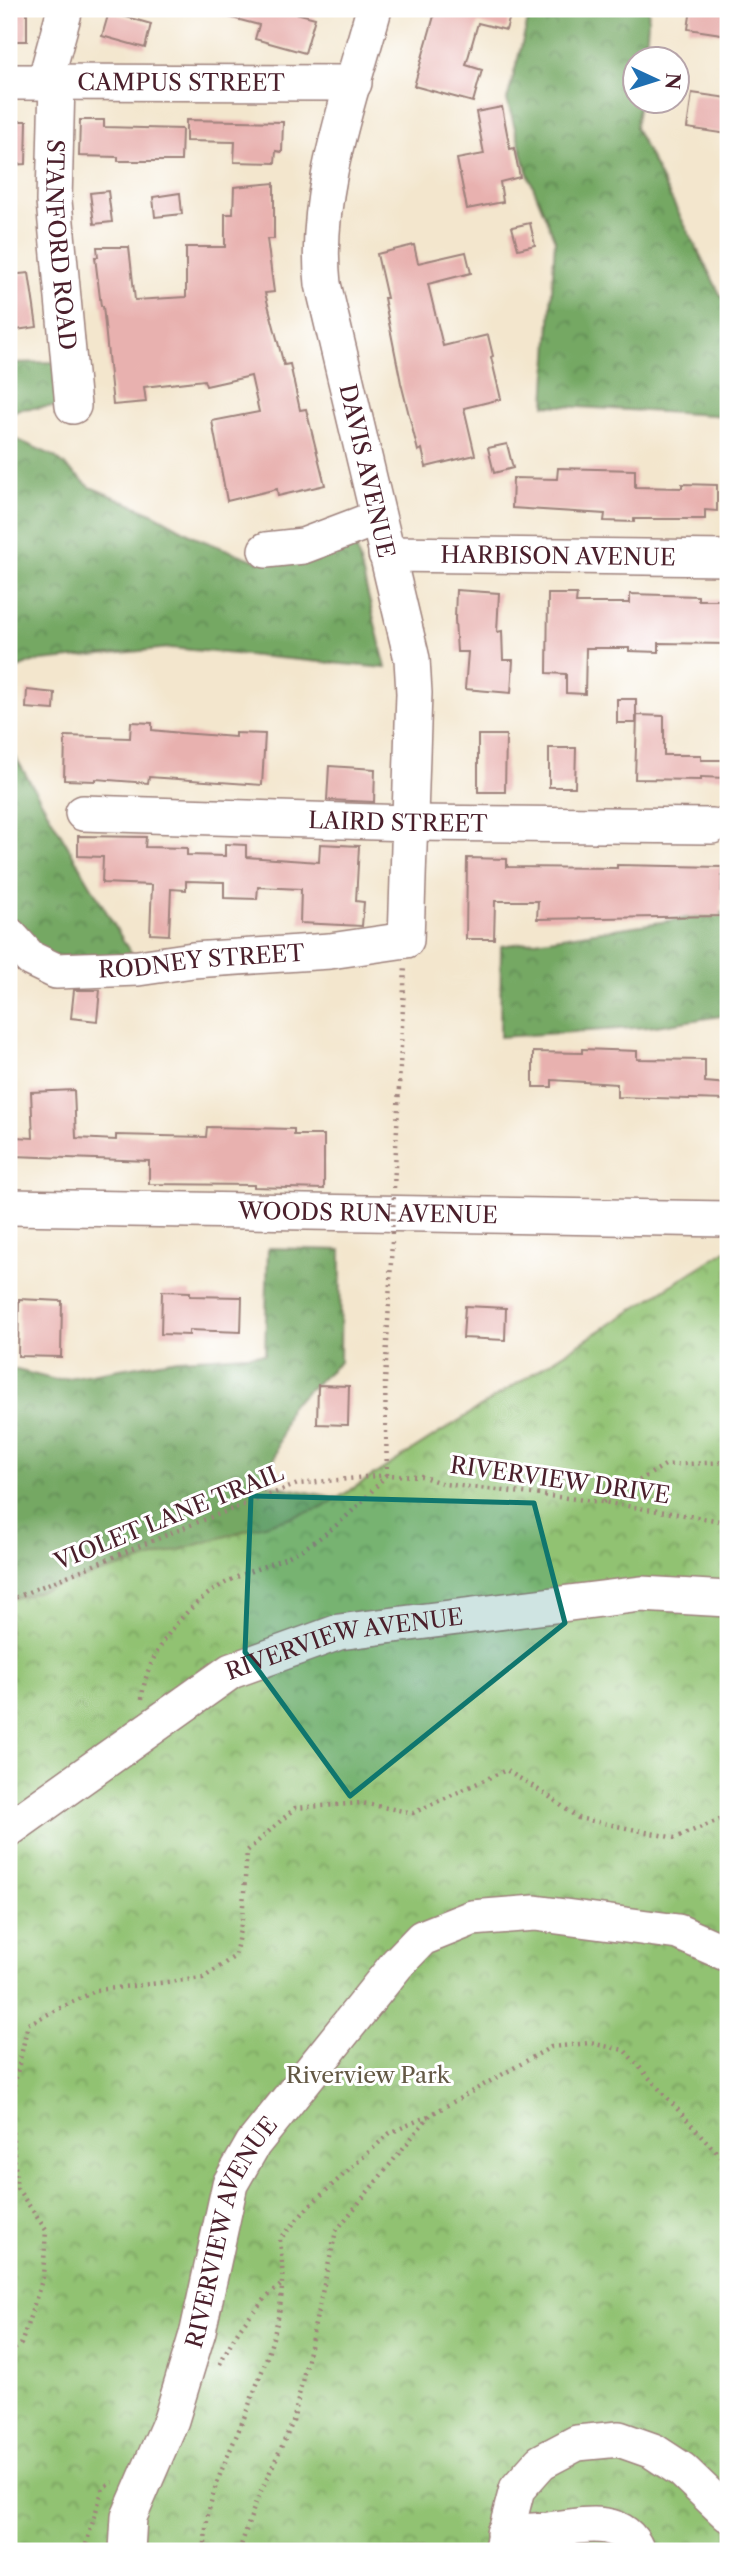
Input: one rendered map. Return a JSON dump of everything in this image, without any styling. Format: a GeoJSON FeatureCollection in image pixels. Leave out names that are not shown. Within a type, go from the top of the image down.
{"type":"FeatureCollection","features":[{"type":"Feature","properties":{"kind":"street","name":"STANFORD ROAD"},"geometry":{"type":"LineString","coordinates":[[65,9],[51,82],[54,201],[73,405]]}},
{"type":"Feature","properties":{"kind":"street","name":"DAVIS AVENUE"},"geometry":{"type":"LineString","coordinates":[[374,9],[326,188],[320,257],[323,284],[413,670],[406,940]]}},
{"type":"Feature","properties":{"kind":"street","name":"CAMPUS STREET"},"geometry":{"type":"LineString","coordinates":[[9,82],[354,83]]}},
{"type":"Feature","properties":{"kind":"street"},"geometry":{"type":"LineString","coordinates":[[266,550],[303,546],[377,518]]}},
{"type":"Feature","properties":{"kind":"street","name":"HARBISON AVENUE"},"geometry":{"type":"LineString","coordinates":[[386,554],[728,558]]}},
{"type":"Feature","properties":{"kind":"street","name":"LAIRD STREET"},"geometry":{"type":"LineString","coordinates":[[83,813],[408,823],[712,826]]}},
{"type":"Feature","properties":{"kind":"street","name":"RODNEY STREET"},"geometry":{"type":"LineString","coordinates":[[9,935],[31,959],[56,971],[138,968],[193,960],[330,951],[406,940]]}},
{"type":"Feature","properties":{"kind":"street","name":"WOODS RUN AVENUE"},"geometry":{"type":"LineString","coordinates":[[9,1207],[728,1219]]}},
{"type":"Feature","properties":{"kind":"street","name":"RIVERVIEW AVENUE"},"geometry":{"type":"LineString","coordinates":[[9,1829],[231,1671],[340,1632],[641,1594],[728,1599]]}},
{"type":"Feature","properties":{"kind":"street","name":"RIVERVIEW AVENUE"},"geometry":{"type":"LineString","coordinates":[[127,2551],[129,2516],[171,2420],[198,2331],[230,2184],[253,2144],[397,1964],[422,1938],[472,1918],[535,1913],[678,1932],[728,1954]]}},
{"type":"Feature","properties":{"kind":"street"},"geometry":{"type":"LineString","coordinates":[[637,2551],[634,2543],[618,2528],[586,2524],[503,2542],[517,2489],[541,2462],[578,2443],[619,2439],[653,2451],[682,2470],[728,2514]]}},
{"type":"Feature","properties":{"kind":"path"},"geometry":{"type":"LineString","coordinates":[[146,1730],[143,1682],[153,1660],[181,1617],[225,1583],[305,1547],[363,1503],[387,1475],[385,1383],[406,940]]}},
{"type":"Feature","properties":{"kind":"path"},"geometry":{"type":"LineString","coordinates":[[602,1503],[665,1465],[728,1462]]}},
{"type":"Feature","properties":{"kind":"path","name":"RIVERVIEW DRIVE"},"geometry":{"type":"LineString","coordinates":[[387,1475],[421,1476],[444,1484],[602,1503],[728,1522]]}},
{"type":"Feature","properties":{"kind":"path","name":"VIOLET LANE TRAIL"},"geometry":{"type":"LineString","coordinates":[[9,1600],[298,1484],[387,1475]]}},
{"type":"Feature","properties":{"kind":"path"},"geometry":{"type":"LineString","coordinates":[[9,2353],[21,2344],[43,2277],[46,2230],[17,2188],[10,2105],[28,2024],[97,1990],[203,1978],[235,1956],[242,1919],[247,1851],[295,1808],[362,1803],[413,1813],[506,1770],[579,1818],[615,1826],[675,1838],[728,1816]]}},
{"type":"Feature","properties":{"kind":"path"},"geometry":{"type":"LineString","coordinates":[[205,2551],[204,2530],[218,2476],[249,2407],[274,2334],[283,2283],[280,2239],[310,2205],[390,2133],[430,2115],[551,2047],[590,2043],[624,2050],[728,2165]]}},
{"type":"Feature","properties":{"kind":"path"},"geometry":{"type":"LineString","coordinates":[[239,2551],[256,2502],[293,2422],[336,2231],[430,2115]]}},
{"type":"Feature","properties":{"kind":"path"},"geometry":{"type":"LineString","coordinates":[[218,2369],[234,2335],[262,2300],[283,2283]]}},
{"type":"Feature","properties":{"kind":"highlighted area"},"geometry":{"type":"Polygon","coordinates":[[[251,1496],[534,1503],[565,1623],[350,1796],[245,1652],[251,1496]]]}},
{"type":"Feature","properties":{"kind":"green space"},"geometry":{"type":"Polygon","coordinates":[[[531,9],[649,9],[646,46],[622,46],[622,116],[637,116],[635,128],[720,294],[728,304],[728,416],[545,405],[555,240],[528,174],[507,100],[531,9]]]}},
{"type":"Feature","properties":{"kind":"green space"},"geometry":{"type":"Polygon","coordinates":[[[57,362],[61,406],[19,409],[9,415],[9,363],[57,362]]]}},
{"type":"Feature","properties":{"kind":"green space"},"geometry":{"type":"Polygon","coordinates":[[[9,436],[54,456],[90,487],[152,513],[199,539],[259,562],[354,538],[386,668],[170,648],[32,662],[9,672],[9,436]]]}},
{"type":"Feature","properties":{"kind":"green space"},"geometry":{"type":"Polygon","coordinates":[[[9,746],[133,957],[9,956],[9,746]]]}},
{"type":"Feature","properties":{"kind":"green space"},"geometry":{"type":"Polygon","coordinates":[[[728,912],[728,1015],[649,1027],[500,1037],[501,946],[728,912]]]}},
{"type":"Feature","properties":{"kind":"green space"},"geometry":{"type":"Polygon","coordinates":[[[268,1248],[341,1250],[340,1362],[289,1407],[267,1484],[363,1503],[9,1797],[9,1368],[56,1380],[178,1359],[265,1354],[268,1248]]]}},
{"type":"Feature","properties":{"kind":"green space","name":"Riverview Park"},"geometry":{"type":"Polygon","coordinates":[[[728,1249],[728,2551],[9,2551],[9,1600],[322,1508],[728,1249]]]}},
{"type":"Feature","properties":{"kind":"building"},"geometry":{"type":"Polygon","coordinates":[[[9,9],[27,9],[27,41],[9,41],[9,9]]]}},
{"type":"Feature","properties":{"kind":"building"},"geometry":{"type":"Polygon","coordinates":[[[222,9],[281,9],[315,18],[305,53],[255,39],[259,25],[221,15],[222,9]]]}},
{"type":"Feature","properties":{"kind":"building"},"geometry":{"type":"Polygon","coordinates":[[[436,9],[512,9],[506,30],[478,23],[466,65],[482,70],[473,102],[414,86],[436,9]]]}},
{"type":"Feature","properties":{"kind":"building"},"geometry":{"type":"Polygon","coordinates":[[[691,9],[728,9],[728,35],[688,29],[691,9]]]}},
{"type":"Feature","properties":{"kind":"building"},"geometry":{"type":"Polygon","coordinates":[[[109,12],[151,24],[145,48],[102,36],[109,12]]]}},
{"type":"Feature","properties":{"kind":"building"},"geometry":{"type":"Polygon","coordinates":[[[692,93],[728,98],[728,134],[687,128],[689,116],[692,116],[692,93]]]}},
{"type":"Feature","properties":{"kind":"building"},"geometry":{"type":"Polygon","coordinates":[[[502,107],[510,149],[514,148],[520,177],[500,182],[503,202],[467,209],[457,159],[484,154],[476,112],[502,107]]]}},
{"type":"Feature","properties":{"kind":"building"},"geometry":{"type":"Polygon","coordinates":[[[80,120],[104,120],[104,127],[182,129],[181,161],[118,161],[118,157],[79,156],[80,120]]]}},
{"type":"Feature","properties":{"kind":"building"},"geometry":{"type":"Polygon","coordinates":[[[186,120],[283,122],[282,152],[276,151],[275,163],[234,162],[235,142],[186,141],[186,120]]]}},
{"type":"Feature","properties":{"kind":"building"},"geometry":{"type":"Polygon","coordinates":[[[9,121],[27,121],[26,164],[9,165],[9,121]]]}},
{"type":"Feature","properties":{"kind":"building"},"geometry":{"type":"Polygon","coordinates":[[[274,183],[274,239],[267,239],[274,292],[265,293],[284,365],[290,364],[300,410],[306,409],[325,485],[278,496],[277,489],[227,501],[212,421],[259,412],[251,376],[206,386],[204,380],[144,387],[146,402],[113,405],[95,257],[98,257],[97,247],[129,247],[135,300],[186,297],[186,247],[225,247],[225,214],[233,214],[234,187],[274,183]]]}},
{"type":"Feature","properties":{"kind":"building"},"geometry":{"type":"Polygon","coordinates":[[[108,191],[112,222],[94,224],[90,193],[108,191]]]}},
{"type":"Feature","properties":{"kind":"building"},"geometry":{"type":"Polygon","coordinates":[[[180,193],[182,214],[155,217],[153,197],[180,193]]]}},
{"type":"Feature","properties":{"kind":"building"},"geometry":{"type":"Polygon","coordinates":[[[530,223],[535,245],[518,249],[512,227],[530,223]]]}},
{"type":"Feature","properties":{"kind":"building"},"geometry":{"type":"Polygon","coordinates":[[[414,245],[418,263],[466,252],[471,273],[428,284],[443,346],[488,335],[501,399],[464,408],[475,455],[426,467],[422,449],[418,451],[401,383],[377,254],[414,245]]]}},
{"type":"Feature","properties":{"kind":"building"},"geometry":{"type":"Polygon","coordinates":[[[29,273],[37,327],[9,331],[9,275],[29,273]]]}},
{"type":"Feature","properties":{"kind":"building"},"geometry":{"type":"Polygon","coordinates":[[[507,444],[513,468],[494,473],[488,448],[507,444]]]}},
{"type":"Feature","properties":{"kind":"building"},"geometry":{"type":"Polygon","coordinates":[[[558,468],[635,470],[635,487],[682,488],[682,484],[717,485],[717,511],[705,510],[705,519],[634,519],[634,522],[604,521],[605,514],[512,508],[513,478],[557,479],[558,468]]]}},
{"type":"Feature","properties":{"kind":"building"},"geometry":{"type":"Polygon","coordinates":[[[456,590],[499,593],[497,632],[502,631],[503,660],[513,660],[511,693],[465,689],[468,652],[457,652],[456,590]]]}},
{"type":"Feature","properties":{"kind":"building"},"geometry":{"type":"Polygon","coordinates":[[[548,594],[577,594],[576,603],[630,603],[630,594],[698,596],[698,600],[728,600],[728,644],[659,643],[659,652],[629,651],[629,648],[586,648],[585,694],[566,693],[566,674],[547,673],[548,594]]]}},
{"type":"Feature","properties":{"kind":"building"},"geometry":{"type":"Polygon","coordinates":[[[27,690],[55,693],[54,710],[26,708],[27,690]]]}},
{"type":"Feature","properties":{"kind":"building"},"geometry":{"type":"Polygon","coordinates":[[[617,699],[636,699],[636,723],[617,723],[617,699]]]}},
{"type":"Feature","properties":{"kind":"building"},"geometry":{"type":"Polygon","coordinates":[[[637,715],[664,716],[664,755],[701,755],[701,760],[726,760],[726,778],[635,779],[637,715]]]}},
{"type":"Feature","properties":{"kind":"building"},"geometry":{"type":"Polygon","coordinates":[[[131,722],[152,723],[152,730],[181,733],[235,737],[235,733],[265,734],[262,785],[149,777],[148,783],[96,779],[64,780],[65,736],[130,738],[131,722]]]}},
{"type":"Feature","properties":{"kind":"building"},"geometry":{"type":"Polygon","coordinates":[[[478,735],[506,735],[505,792],[478,792],[478,735]]]}},
{"type":"Feature","properties":{"kind":"building"},"geometry":{"type":"Polygon","coordinates":[[[549,748],[576,748],[575,787],[549,787],[549,748]]]}},
{"type":"Feature","properties":{"kind":"building"},"geometry":{"type":"Polygon","coordinates":[[[329,766],[375,769],[374,802],[327,800],[329,766]]]}},
{"type":"Feature","properties":{"kind":"building"},"geometry":{"type":"Polygon","coordinates":[[[78,836],[146,837],[145,847],[187,848],[187,855],[225,856],[225,844],[246,845],[246,857],[319,862],[320,844],[359,846],[356,901],[364,902],[362,926],[300,923],[301,889],[258,887],[257,899],[224,898],[224,882],[186,881],[186,890],[171,889],[169,935],[150,934],[152,885],[102,883],[103,857],[78,856],[78,836]]]}},
{"type":"Feature","properties":{"kind":"building"},"geometry":{"type":"Polygon","coordinates":[[[467,858],[507,859],[507,867],[722,867],[721,916],[537,919],[538,901],[495,901],[494,939],[466,939],[467,858]]]}},
{"type":"Feature","properties":{"kind":"building"},"geometry":{"type":"Polygon","coordinates":[[[74,990],[100,990],[97,1021],[71,1018],[74,990]]]}},
{"type":"Feature","properties":{"kind":"building"},"geometry":{"type":"Polygon","coordinates":[[[582,1049],[637,1051],[637,1059],[705,1060],[705,1082],[728,1084],[728,1100],[617,1097],[617,1084],[552,1080],[552,1087],[533,1087],[533,1052],[582,1053],[582,1049]]]}},
{"type":"Feature","properties":{"kind":"building"},"geometry":{"type":"Polygon","coordinates":[[[74,1090],[76,1138],[116,1140],[116,1135],[206,1137],[207,1127],[294,1129],[294,1135],[324,1135],[324,1189],[149,1184],[149,1161],[14,1156],[15,1137],[33,1138],[31,1092],[74,1090]]]}},
{"type":"Feature","properties":{"kind":"building"},"geometry":{"type":"Polygon","coordinates":[[[162,1291],[190,1292],[190,1296],[242,1297],[241,1332],[189,1330],[189,1335],[161,1334],[162,1291]]]}},
{"type":"Feature","properties":{"kind":"building"},"geometry":{"type":"Polygon","coordinates":[[[19,1299],[62,1301],[61,1357],[18,1356],[19,1299]]]}},
{"type":"Feature","properties":{"kind":"building"},"geometry":{"type":"Polygon","coordinates":[[[465,1306],[506,1308],[505,1340],[463,1338],[465,1306]]]}},
{"type":"Feature","properties":{"kind":"building"},"geometry":{"type":"Polygon","coordinates":[[[318,1385],[349,1386],[348,1425],[317,1424],[318,1385]]]}}]}
